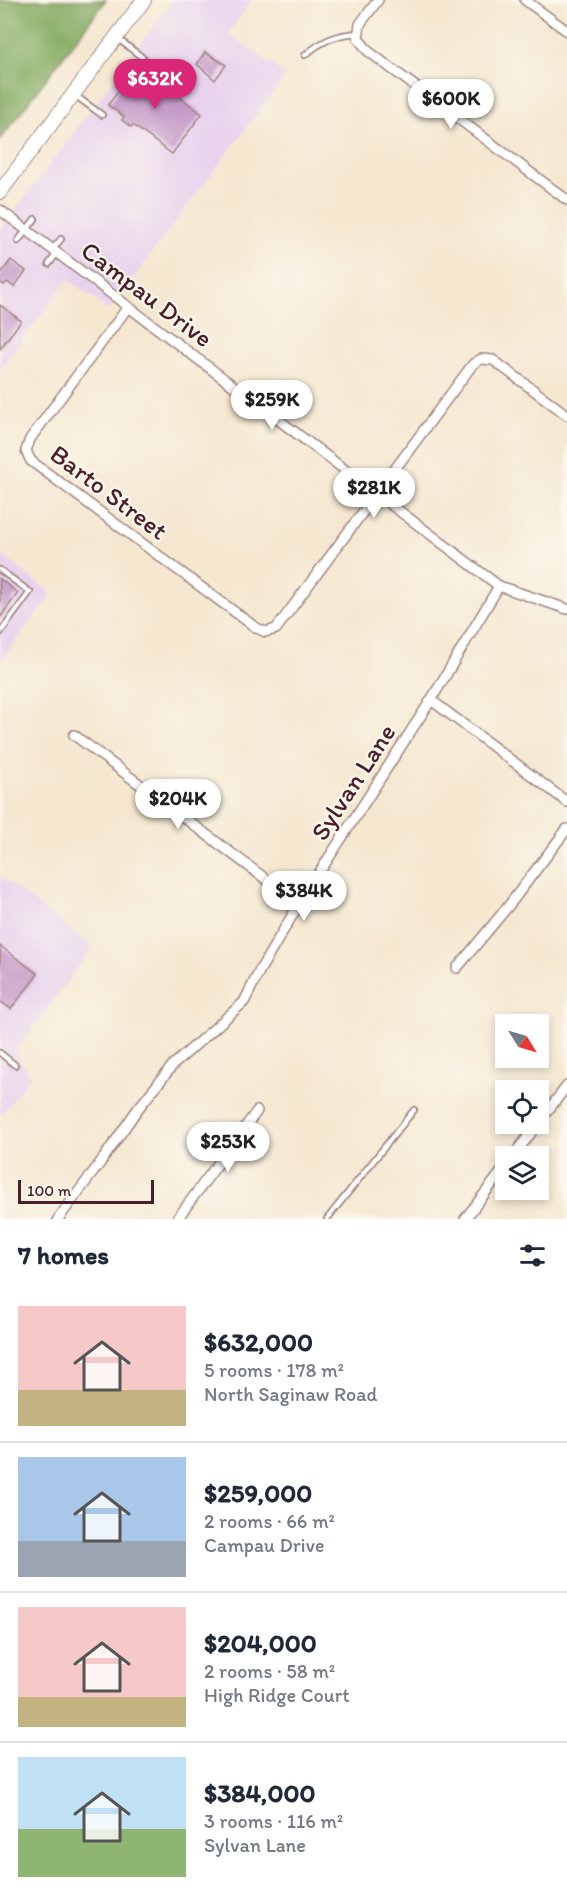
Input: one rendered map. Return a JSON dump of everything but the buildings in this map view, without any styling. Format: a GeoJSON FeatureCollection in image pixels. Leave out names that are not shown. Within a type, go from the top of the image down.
{"type":"FeatureCollection","features":[{"type":"Feature","properties":{"kind":"main road"},"geometry":{"type":"LineString","coordinates":[[0,192],[144,0]]}},
{"type":"Feature","properties":{"kind":"street"},"geometry":{"type":"LineString","coordinates":[[378,0],[360,24],[358,36],[368,51],[567,200]]}},
{"type":"Feature","properties":{"kind":"street"},"geometry":{"type":"LineString","coordinates":[[525,0],[567,32]]}},
{"type":"Feature","properties":{"kind":"street","name":"Campau Drive"},"geometry":{"type":"LineString","coordinates":[[0,210],[499,586],[567,609]]}},
{"type":"Feature","properties":{"kind":"street","name":"Barto Street"},"geometry":{"type":"LineString","coordinates":[[128,307],[30,439],[26,451],[31,461],[255,627],[265,632],[276,629],[377,493]]}},
{"type":"Feature","properties":{"kind":"street"},"geometry":{"type":"LineString","coordinates":[[377,493],[473,364],[481,359],[493,360],[567,415]]}},
{"type":"Feature","properties":{"kind":"street","name":"Sylvan Lane"},"geometry":{"type":"LineString","coordinates":[[58,1219],[104,1159],[136,1110],[173,1065],[244,1002],[299,904],[431,700],[499,586]]}},
{"type":"Feature","properties":{"kind":"street"},"geometry":{"type":"LineString","coordinates":[[431,700],[567,802]]}},
{"type":"Feature","properties":{"kind":"street"},"geometry":{"type":"LineString","coordinates":[[74,735],[299,904]]}},
{"type":"Feature","properties":{"kind":"street"},"geometry":{"type":"LineString","coordinates":[[458,968],[567,829]]}},
{"type":"Feature","properties":{"kind":"street"},"geometry":{"type":"LineString","coordinates":[[549,1109],[567,1086]]}},
{"type":"Feature","properties":{"kind":"street"},"geometry":{"type":"LineString","coordinates":[[177,1219],[257,1111]]}},
{"type":"Feature","properties":{"kind":"street"},"geometry":{"type":"LineString","coordinates":[[521,1146],[530,1134]]}},
{"type":"Feature","properties":{"kind":"street"},"geometry":{"type":"LineString","coordinates":[[465,1219],[495,1180]]}},
{"type":"Feature","properties":{"kind":"lane"},"geometry":{"type":"LineString","coordinates":[[304,55],[331,37],[358,36]]}},
{"type":"Feature","properties":{"kind":"lane"},"geometry":{"type":"LineString","coordinates":[[116,38],[143,58]]}},
{"type":"Feature","properties":{"kind":"lane"},"geometry":{"type":"LineString","coordinates":[[74,94],[102,115]]}},
{"type":"Feature","properties":{"kind":"lane"},"geometry":{"type":"LineString","coordinates":[[18,241],[35,219]]}},
{"type":"Feature","properties":{"kind":"lane"},"geometry":{"type":"LineString","coordinates":[[49,264],[61,239]]}},
{"type":"Feature","properties":{"kind":"lane"},"geometry":{"type":"LineString","coordinates":[[0,570],[30,592],[0,633]]}},
{"type":"Feature","properties":{"kind":"lane"},"geometry":{"type":"LineString","coordinates":[[0,1053],[15,1065]]}},
{"type":"Feature","properties":{"kind":"lane"},"geometry":{"type":"LineString","coordinates":[[327,1219],[414,1110]]}},
{"type":"Feature","properties":{"kind":"shaded area"},"geometry":{"type":"Polygon","coordinates":[[[173,0],[252,0],[228,33],[286,75],[109,310],[68,279],[0,370],[0,231],[173,0]]]}},
{"type":"Feature","properties":{"kind":"shaded area"},"geometry":{"type":"Polygon","coordinates":[[[0,554],[52,594],[0,662],[0,554]]]}},
{"type":"Feature","properties":{"kind":"shaded area"},"geometry":{"type":"Polygon","coordinates":[[[0,876],[93,947],[14,1053],[31,1075],[0,1117],[0,876]]]}},
{"type":"Feature","properties":{"kind":"green space"},"geometry":{"type":"Polygon","coordinates":[[[0,0],[106,0],[0,140],[0,0]]]}}]}
